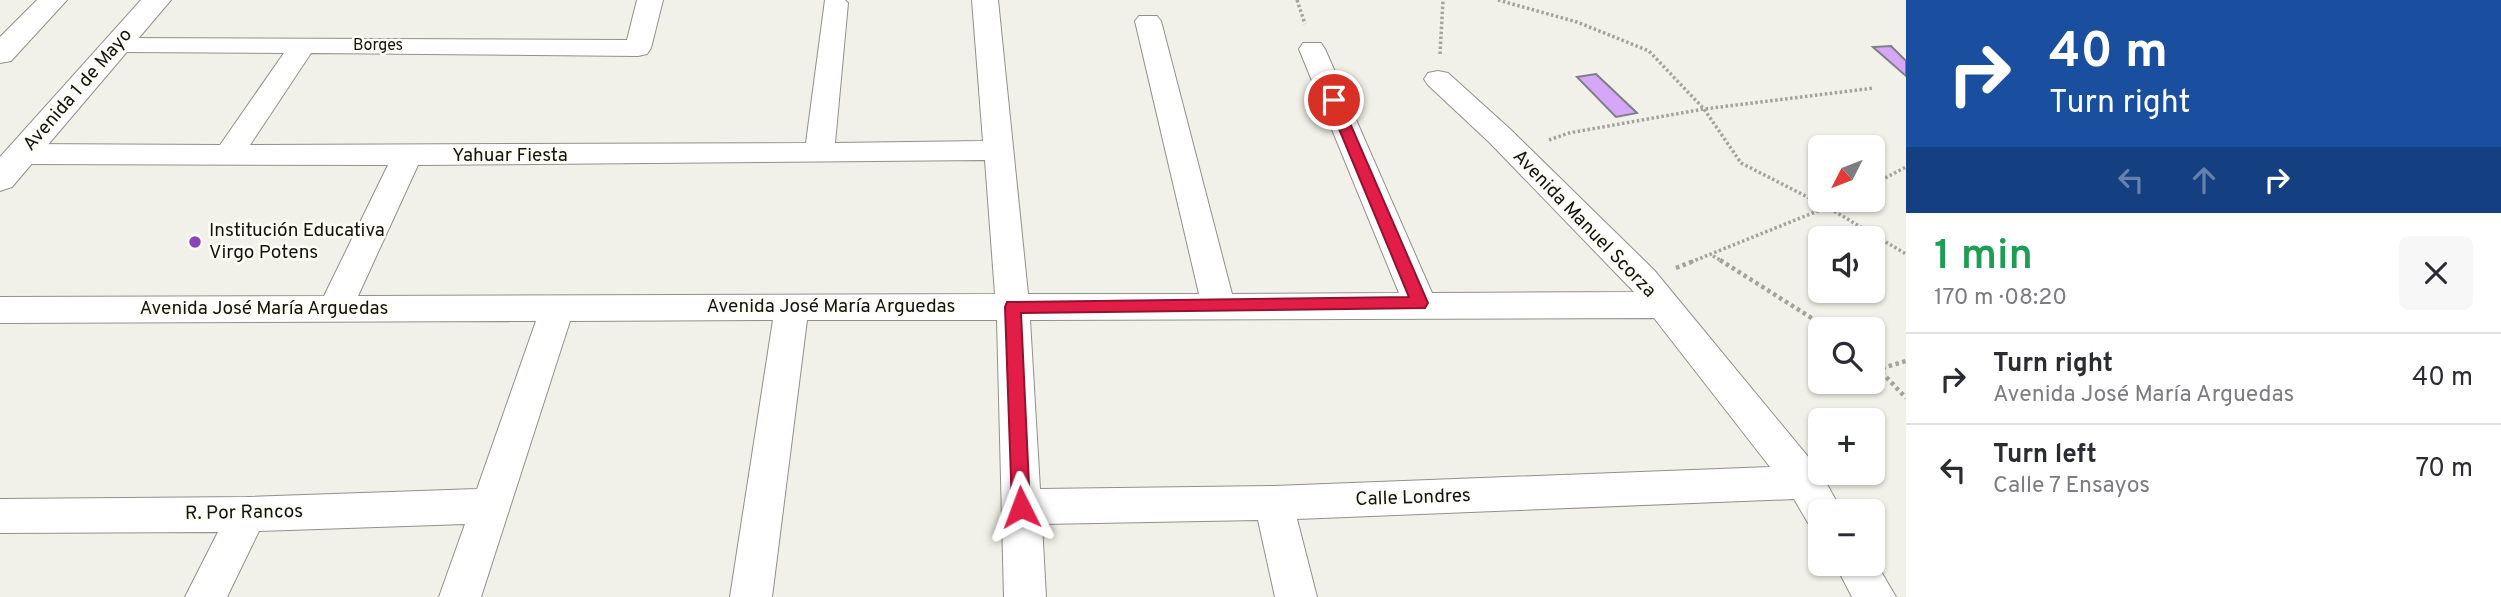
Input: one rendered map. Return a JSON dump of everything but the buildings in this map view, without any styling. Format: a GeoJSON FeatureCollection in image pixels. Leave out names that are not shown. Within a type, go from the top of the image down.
{"type":"FeatureCollection","features":[{"type":"Feature","properties":{"kind":"main road"},"geometry":{"type":"LineString","coordinates":[[0,54],[53,0]]}},
{"type":"Feature","properties":{"kind":"main road","name":"Avenida 1 de Mayo"},"geometry":{"type":"LineString","coordinates":[[0,179],[157,0]]}},
{"type":"Feature","properties":{"kind":"street","name":"Borges"},"geometry":{"type":"LineString","coordinates":[[119,44],[638,48],[650,0]]}},
{"type":"Feature","properties":{"kind":"street"},"geometry":{"type":"LineString","coordinates":[[985,0],[1013,307],[1025,597]]}},
{"type":"Feature","properties":{"kind":"street"},"geometry":{"type":"LineString","coordinates":[[819,153],[835,3]]}},
{"type":"Feature","properties":{"kind":"street"},"geometry":{"type":"LineString","coordinates":[[1148,22],[1219,306]]}},
{"type":"Feature","properties":{"kind":"street"},"geometry":{"type":"LineString","coordinates":[[228,155],[303,45]]}},
{"type":"Feature","properties":{"kind":"street"},"geometry":{"type":"LineString","coordinates":[[1312,49],[1420,303]]}},
{"type":"Feature","properties":{"kind":"street","name":"Avenida Manuel Scorza"},"geometry":{"type":"LineString","coordinates":[[1438,79],[1642,279],[1814,497]]}},
{"type":"Feature","properties":{"kind":"street","name":"Yahuar Fiesta"},"geometry":{"type":"LineString","coordinates":[[21,154],[408,155],[999,150]]}},
{"type":"Feature","properties":{"kind":"street"},"geometry":{"type":"LineString","coordinates":[[335,309],[408,155]]}},
{"type":"Feature","properties":{"kind":"street","name":"Avenida José María Arguedas"},"geometry":{"type":"LineString","coordinates":[[0,310],[1420,303],[1663,305]]}},
{"type":"Feature","properties":{"kind":"street"},"geometry":{"type":"LineString","coordinates":[[751,597],[792,307]]}},
{"type":"Feature","properties":{"kind":"street"},"geometry":{"type":"LineString","coordinates":[[460,597],[557,308]]}},
{"type":"Feature","properties":{"kind":"street","name":"Calle Londres"},"geometry":{"type":"LineString","coordinates":[[1021,507],[1814,497]]}},
{"type":"Feature","properties":{"kind":"street"},"geometry":{"type":"LineString","coordinates":[[1274,503],[1296,597]]}},
{"type":"Feature","properties":{"kind":"street","name":"R. Por Rancos"},"geometry":{"type":"LineString","coordinates":[[0,516],[247,514],[489,506]]}},
{"type":"Feature","properties":{"kind":"street"},"geometry":{"type":"LineString","coordinates":[[206,597],[247,514]]}},
{"type":"Feature","properties":{"kind":"street"},"geometry":{"type":"LineString","coordinates":[[1862,576],[1875,597]]}},
{"type":"Feature","properties":{"kind":"path"},"geometry":{"type":"LineString","coordinates":[[1438,79],[1443,0]]}},
{"type":"Feature","properties":{"kind":"path"},"geometry":{"type":"LineString","coordinates":[[1498,0],[1577,22],[1649,51],[1704,109],[1741,163],[1808,197]]}},
{"type":"Feature","properties":{"kind":"path"},"geometry":{"type":"LineString","coordinates":[[1516,153],[1569,133],[1704,109],[1874,89]]}},
{"type":"Feature","properties":{"kind":"path"},"geometry":{"type":"LineString","coordinates":[[1885,178],[1906,167]]}},
{"type":"Feature","properties":{"kind":"path"},"geometry":{"type":"LineString","coordinates":[[1812,317],[1712,256],[1819,212]]}},
{"type":"Feature","properties":{"kind":"path"},"geometry":{"type":"LineString","coordinates":[[1836,212],[1906,254]]}},
{"type":"Feature","properties":{"kind":"path"},"geometry":{"type":"LineString","coordinates":[[1885,367],[1906,361]]}},
{"type":"Feature","properties":{"kind":"path"},"geometry":{"type":"LineString","coordinates":[[1885,372],[1906,398]]}},
{"type":"Feature","properties":{"kind":"place","name":"Institución Educativa Virgo Potens"},"geometry":{"type":"Point","coordinates":[195,242]}},
{"type":"Feature","properties":{"kind":"route"},"geometry":{"type":"LineString","coordinates":[[1021,507],[1013,307],[1420,303],[1334,100]]}}]}
